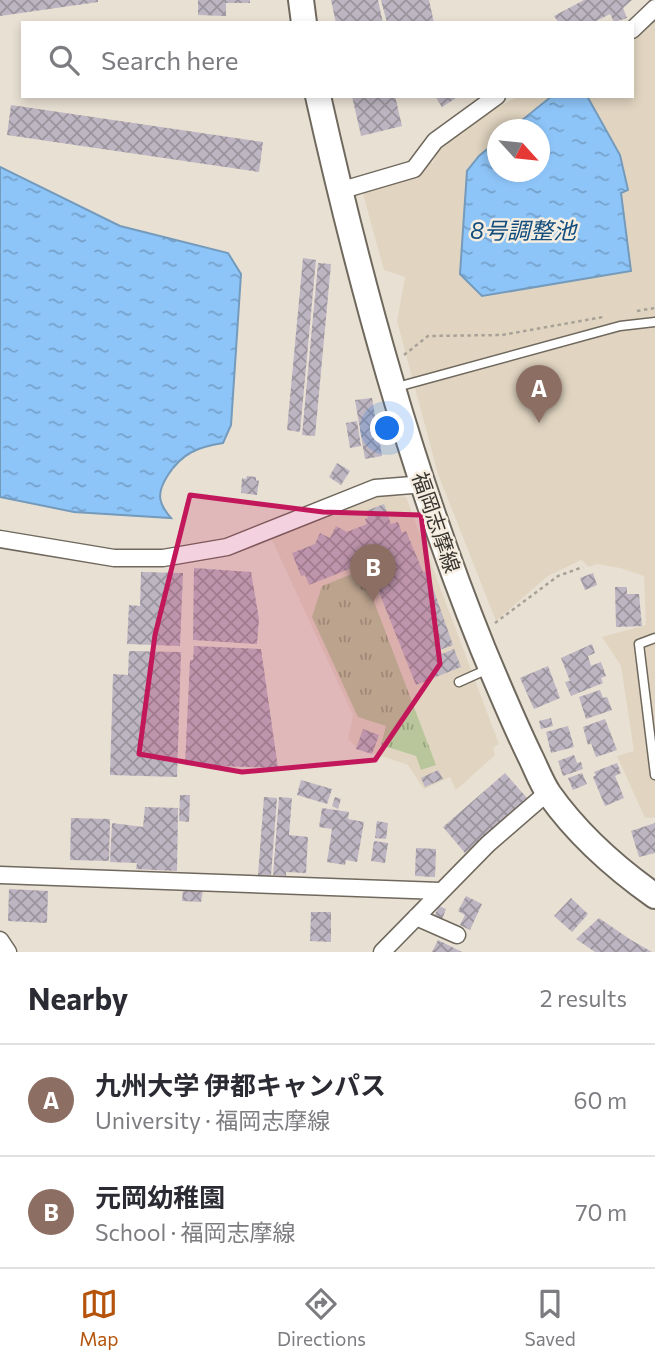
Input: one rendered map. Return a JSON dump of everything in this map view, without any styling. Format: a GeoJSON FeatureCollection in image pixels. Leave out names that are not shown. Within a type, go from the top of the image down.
{"type":"FeatureCollection","features":[{"type":"Feature","properties":{"kind":"main road"},"geometry":{"type":"LineString","coordinates":[[301,0],[304,21]]}},
{"type":"Feature","properties":{"kind":"main road","name":"福岡志摩線"},"geometry":{"type":"LineString","coordinates":[[318,98],[340,191],[391,378],[478,635],[514,724],[548,792],[580,833],[614,866],[655,896]]}},
{"type":"Feature","properties":{"kind":"street"},"geometry":{"type":"LineString","coordinates":[[634,28],[655,8]]}},
{"type":"Feature","properties":{"kind":"street"},"geometry":{"type":"LineString","coordinates":[[340,191],[414,169],[435,141],[494,98]]}},
{"type":"Feature","properties":{"kind":"street"},"geometry":{"type":"LineString","coordinates":[[0,539],[114,558],[174,556],[227,547],[375,488],[425,484]]}},
{"type":"Feature","properties":{"kind":"street"},"geometry":{"type":"LineString","coordinates":[[382,952],[488,844],[548,792]]}},
{"type":"Feature","properties":{"kind":"street"},"geometry":{"type":"LineString","coordinates":[[0,875],[440,891]]}},
{"type":"Feature","properties":{"kind":"street"},"geometry":{"type":"LineString","coordinates":[[416,917],[457,935]]}},
{"type":"Feature","properties":{"kind":"street"},"geometry":{"type":"LineString","coordinates":[[0,940],[8,952]]}},
{"type":"Feature","properties":{"kind":"lane"},"geometry":{"type":"LineString","coordinates":[[391,378],[620,326],[655,322]]}},
{"type":"Feature","properties":{"kind":"lane"},"geometry":{"type":"LineString","coordinates":[[655,638],[639,644],[655,775]]}},
{"type":"Feature","properties":{"kind":"lane"},"geometry":{"type":"LineString","coordinates":[[459,682],[491,668]]}},
{"type":"Feature","properties":{"kind":"path"},"geometry":{"type":"LineString","coordinates":[[631,312],[655,308]]}},
{"type":"Feature","properties":{"kind":"path"},"geometry":{"type":"LineString","coordinates":[[391,378],[428,335],[502,335],[608,316]]}},
{"type":"Feature","properties":{"kind":"path"},"geometry":{"type":"LineString","coordinates":[[478,635],[558,576],[583,567]]}},
{"type":"Feature","properties":{"kind":"highlighted area"},"geometry":{"type":"Polygon","coordinates":[[[190,495],[323,512],[421,515],[440,664],[375,760],[242,772],[139,754],[155,635],[190,495]]]}},
{"type":"Feature","properties":{"kind":"shaded area"},"geometry":{"type":"Polygon","coordinates":[[[655,18],[655,817],[645,818],[617,756],[634,751],[621,666],[602,637],[646,625],[644,576],[597,564],[589,567],[581,560],[548,576],[496,621],[438,474],[397,321],[405,277],[384,270],[358,176],[364,180],[405,169],[415,159],[433,163],[437,153],[447,143],[445,139],[515,98],[634,98],[634,37],[644,32],[655,18]]]}},
{"type":"Feature","properties":{"kind":"shaded area"},"geometry":{"type":"Polygon","coordinates":[[[377,495],[406,497],[499,744],[493,748],[495,755],[456,790],[450,777],[424,789],[408,765],[357,748],[348,739],[353,715],[271,538],[377,495]]]}},
{"type":"Feature","properties":{"kind":"green space"},"geometry":{"type":"Polygon","coordinates":[[[362,570],[436,765],[421,770],[416,756],[381,745],[386,726],[358,717],[312,617],[322,586],[362,570]]]}},
{"type":"Feature","properties":{"kind":"water","name":"8号調整池"},"geometry":{"type":"Polygon","coordinates":[[[550,98],[588,98],[620,155],[628,190],[621,193],[631,271],[482,296],[460,274],[467,171],[487,149],[487,182],[550,182],[550,119],[523,119],[550,98]]]}},
{"type":"Feature","properties":{"kind":"water"},"geometry":{"type":"Polygon","coordinates":[[[0,167],[120,226],[228,253],[241,274],[231,425],[223,443],[191,452],[179,461],[168,475],[160,497],[171,518],[74,512],[0,497],[0,167]]]}},
{"type":"Feature","properties":{"kind":"building"},"geometry":{"type":"Polygon","coordinates":[[[0,0],[98,0],[98,2],[0,16],[0,0]]]}},
{"type":"Feature","properties":{"kind":"building"},"geometry":{"type":"Polygon","coordinates":[[[198,0],[250,0],[250,3],[226,3],[226,16],[198,15],[198,0]]]}},
{"type":"Feature","properties":{"kind":"building"},"geometry":{"type":"Polygon","coordinates":[[[331,0],[378,0],[383,21],[336,21],[331,0]]]}},
{"type":"Feature","properties":{"kind":"building"},"geometry":{"type":"Polygon","coordinates":[[[381,0],[429,0],[434,21],[386,21],[381,0]]]}},
{"type":"Feature","properties":{"kind":"building"},"geometry":{"type":"Polygon","coordinates":[[[584,0],[632,0],[623,8],[627,18],[617,21],[614,21],[610,14],[596,21],[558,21],[554,16],[584,0]]]}},
{"type":"Feature","properties":{"kind":"building"},"geometry":{"type":"Polygon","coordinates":[[[352,98],[395,98],[402,126],[361,136],[352,98]]]}},
{"type":"Feature","properties":{"kind":"building"},"geometry":{"type":"Polygon","coordinates":[[[436,98],[456,98],[442,107],[436,98]]]}},
{"type":"Feature","properties":{"kind":"building"},"geometry":{"type":"Polygon","coordinates":[[[11,105],[263,142],[259,172],[7,135],[11,105]]]}},
{"type":"Feature","properties":{"kind":"building"},"geometry":{"type":"Polygon","coordinates":[[[303,258],[316,260],[300,432],[287,430],[303,258]]]}},
{"type":"Feature","properties":{"kind":"building"},"geometry":{"type":"Polygon","coordinates":[[[318,263],[331,264],[315,436],[302,435],[318,263]]]}},
{"type":"Feature","properties":{"kind":"building"},"geometry":{"type":"Polygon","coordinates":[[[372,398],[382,456],[365,459],[355,400],[372,398]]]}},
{"type":"Feature","properties":{"kind":"building"},"geometry":{"type":"Polygon","coordinates":[[[357,421],[361,446],[350,448],[346,423],[357,421]]]}},
{"type":"Feature","properties":{"kind":"building"},"geometry":{"type":"Polygon","coordinates":[[[337,463],[350,471],[341,485],[329,477],[337,463]]]}},
{"type":"Feature","properties":{"kind":"building"},"geometry":{"type":"Polygon","coordinates":[[[247,476],[259,480],[257,495],[241,493],[242,478],[246,479],[247,476]]]}},
{"type":"Feature","properties":{"kind":"building"},"geometry":{"type":"Polygon","coordinates":[[[384,504],[391,524],[398,522],[402,533],[406,531],[423,572],[427,571],[453,645],[440,650],[442,654],[454,649],[461,667],[416,685],[367,562],[309,585],[305,575],[301,576],[292,553],[315,544],[320,533],[330,538],[336,526],[347,532],[367,524],[366,511],[384,504]]]}},
{"type":"Feature","properties":{"kind":"building"},"geometry":{"type":"Polygon","coordinates":[[[194,568],[251,572],[259,619],[257,644],[193,640],[194,568]]]}},
{"type":"Feature","properties":{"kind":"building"},"geometry":{"type":"Polygon","coordinates":[[[141,572],[183,573],[180,646],[127,644],[129,605],[140,606],[141,572]]]}},
{"type":"Feature","properties":{"kind":"building"},"geometry":{"type":"Polygon","coordinates":[[[593,573],[597,585],[585,590],[580,578],[593,573]]]}},
{"type":"Feature","properties":{"kind":"building"},"geometry":{"type":"Polygon","coordinates":[[[615,587],[627,587],[627,594],[639,594],[642,626],[616,627],[615,587]]]}},
{"type":"Feature","properties":{"kind":"building"},"geometry":{"type":"Polygon","coordinates":[[[592,644],[595,653],[588,656],[591,666],[601,662],[606,676],[601,678],[603,683],[571,696],[565,682],[570,681],[561,658],[592,644]]]}},
{"type":"Feature","properties":{"kind":"building"},"geometry":{"type":"Polygon","coordinates":[[[194,646],[261,649],[278,768],[185,765],[190,660],[193,660],[194,646]]]}},
{"type":"Feature","properties":{"kind":"building"},"geometry":{"type":"Polygon","coordinates":[[[129,651],[181,652],[177,777],[110,775],[113,674],[128,675],[129,651]]]}},
{"type":"Feature","properties":{"kind":"building"},"geometry":{"type":"Polygon","coordinates":[[[548,666],[560,698],[534,709],[520,678],[548,666]]]}},
{"type":"Feature","properties":{"kind":"building"},"geometry":{"type":"Polygon","coordinates":[[[600,690],[603,698],[607,697],[612,710],[586,719],[579,697],[600,690]]]}},
{"type":"Feature","properties":{"kind":"building"},"geometry":{"type":"Polygon","coordinates":[[[551,718],[553,726],[541,729],[539,721],[551,718]]]}},
{"type":"Feature","properties":{"kind":"building"},"geometry":{"type":"Polygon","coordinates":[[[605,719],[617,750],[596,757],[591,743],[588,745],[583,727],[605,719]]]}},
{"type":"Feature","properties":{"kind":"building"},"geometry":{"type":"Polygon","coordinates":[[[568,726],[574,747],[551,753],[546,732],[568,726]]]}},
{"type":"Feature","properties":{"kind":"building"},"geometry":{"type":"Polygon","coordinates":[[[363,729],[379,735],[372,754],[356,749],[363,729]]]}},
{"type":"Feature","properties":{"kind":"building"},"geometry":{"type":"Polygon","coordinates":[[[574,755],[577,763],[581,762],[583,769],[563,776],[558,761],[574,755]]]}},
{"type":"Feature","properties":{"kind":"building"},"geometry":{"type":"Polygon","coordinates":[[[617,763],[621,773],[615,776],[624,798],[605,806],[593,777],[596,775],[594,772],[617,763]]]}},
{"type":"Feature","properties":{"kind":"building"},"geometry":{"type":"Polygon","coordinates":[[[438,770],[443,779],[425,787],[421,778],[438,770]]]}},
{"type":"Feature","properties":{"kind":"building"},"geometry":{"type":"Polygon","coordinates":[[[505,773],[527,798],[465,853],[443,827],[505,773]]]}},
{"type":"Feature","properties":{"kind":"building"},"geometry":{"type":"Polygon","coordinates":[[[582,773],[587,784],[573,790],[568,778],[582,773]]]}},
{"type":"Feature","properties":{"kind":"building"},"geometry":{"type":"Polygon","coordinates":[[[301,780],[332,789],[327,804],[297,795],[301,780]]]}},
{"type":"Feature","properties":{"kind":"building"},"geometry":{"type":"Polygon","coordinates":[[[180,795],[190,795],[189,822],[179,821],[180,795]]]}},
{"type":"Feature","properties":{"kind":"building"},"geometry":{"type":"Polygon","coordinates":[[[264,797],[277,798],[271,876],[258,875],[264,797]]]}},
{"type":"Feature","properties":{"kind":"building"},"geometry":{"type":"Polygon","coordinates":[[[279,797],[292,798],[289,835],[308,837],[306,873],[286,872],[286,876],[273,875],[279,797]]]}},
{"type":"Feature","properties":{"kind":"building"},"geometry":{"type":"Polygon","coordinates":[[[335,797],[341,799],[338,809],[332,806],[335,797]]]}},
{"type":"Feature","properties":{"kind":"building"},"geometry":{"type":"Polygon","coordinates":[[[145,807],[178,808],[177,871],[136,869],[137,863],[110,862],[112,823],[143,827],[145,807]]]}},
{"type":"Feature","properties":{"kind":"building"},"geometry":{"type":"Polygon","coordinates":[[[322,808],[349,812],[348,819],[364,822],[357,862],[346,860],[345,865],[327,862],[332,829],[319,827],[322,808]]]}},
{"type":"Feature","properties":{"kind":"building"},"geometry":{"type":"Polygon","coordinates":[[[71,818],[110,819],[109,861],[70,860],[71,818]]]}},
{"type":"Feature","properties":{"kind":"building"},"geometry":{"type":"Polygon","coordinates":[[[377,821],[388,823],[386,839],[375,838],[377,821]]]}},
{"type":"Feature","properties":{"kind":"building"},"geometry":{"type":"Polygon","coordinates":[[[655,823],[655,853],[639,857],[631,831],[655,823]]]}},
{"type":"Feature","properties":{"kind":"building"},"geometry":{"type":"Polygon","coordinates":[[[374,841],[388,843],[385,863],[371,861],[374,841]]]}},
{"type":"Feature","properties":{"kind":"building"},"geometry":{"type":"Polygon","coordinates":[[[416,848],[436,849],[435,877],[415,876],[416,848]]]}},
{"type":"Feature","properties":{"kind":"building"},"geometry":{"type":"Polygon","coordinates":[[[9,889],[48,891],[47,923],[8,921],[9,889]]]}},
{"type":"Feature","properties":{"kind":"building"},"geometry":{"type":"Polygon","coordinates":[[[183,889],[203,890],[201,902],[182,901],[183,889]]]}},
{"type":"Feature","properties":{"kind":"building"},"geometry":{"type":"Polygon","coordinates":[[[466,896],[482,904],[470,930],[460,925],[465,915],[458,911],[466,896]]]}},
{"type":"Feature","properties":{"kind":"building"},"geometry":{"type":"Polygon","coordinates":[[[571,898],[588,914],[572,932],[554,916],[571,898]]]}},
{"type":"Feature","properties":{"kind":"building"},"geometry":{"type":"Polygon","coordinates":[[[439,906],[446,909],[441,922],[433,919],[439,906]]]}},
{"type":"Feature","properties":{"kind":"building"},"geometry":{"type":"Polygon","coordinates":[[[311,912],[331,912],[331,942],[310,941],[311,912]]]}},
{"type":"Feature","properties":{"kind":"building"},"geometry":{"type":"Polygon","coordinates":[[[599,918],[652,952],[595,952],[576,939],[599,918]]]}},
{"type":"Feature","properties":{"kind":"building"},"geometry":{"type":"Polygon","coordinates":[[[438,940],[462,952],[432,952],[438,940]]]}},
{"type":"Feature","properties":{"kind":"place","name":"九州大学 伊都キャンパス"},"geometry":{"type":"Point","coordinates":[539,423]}},
{"type":"Feature","properties":{"kind":"place","name":"元岡幼稚園"},"geometry":{"type":"Point","coordinates":[373,602]}}]}
